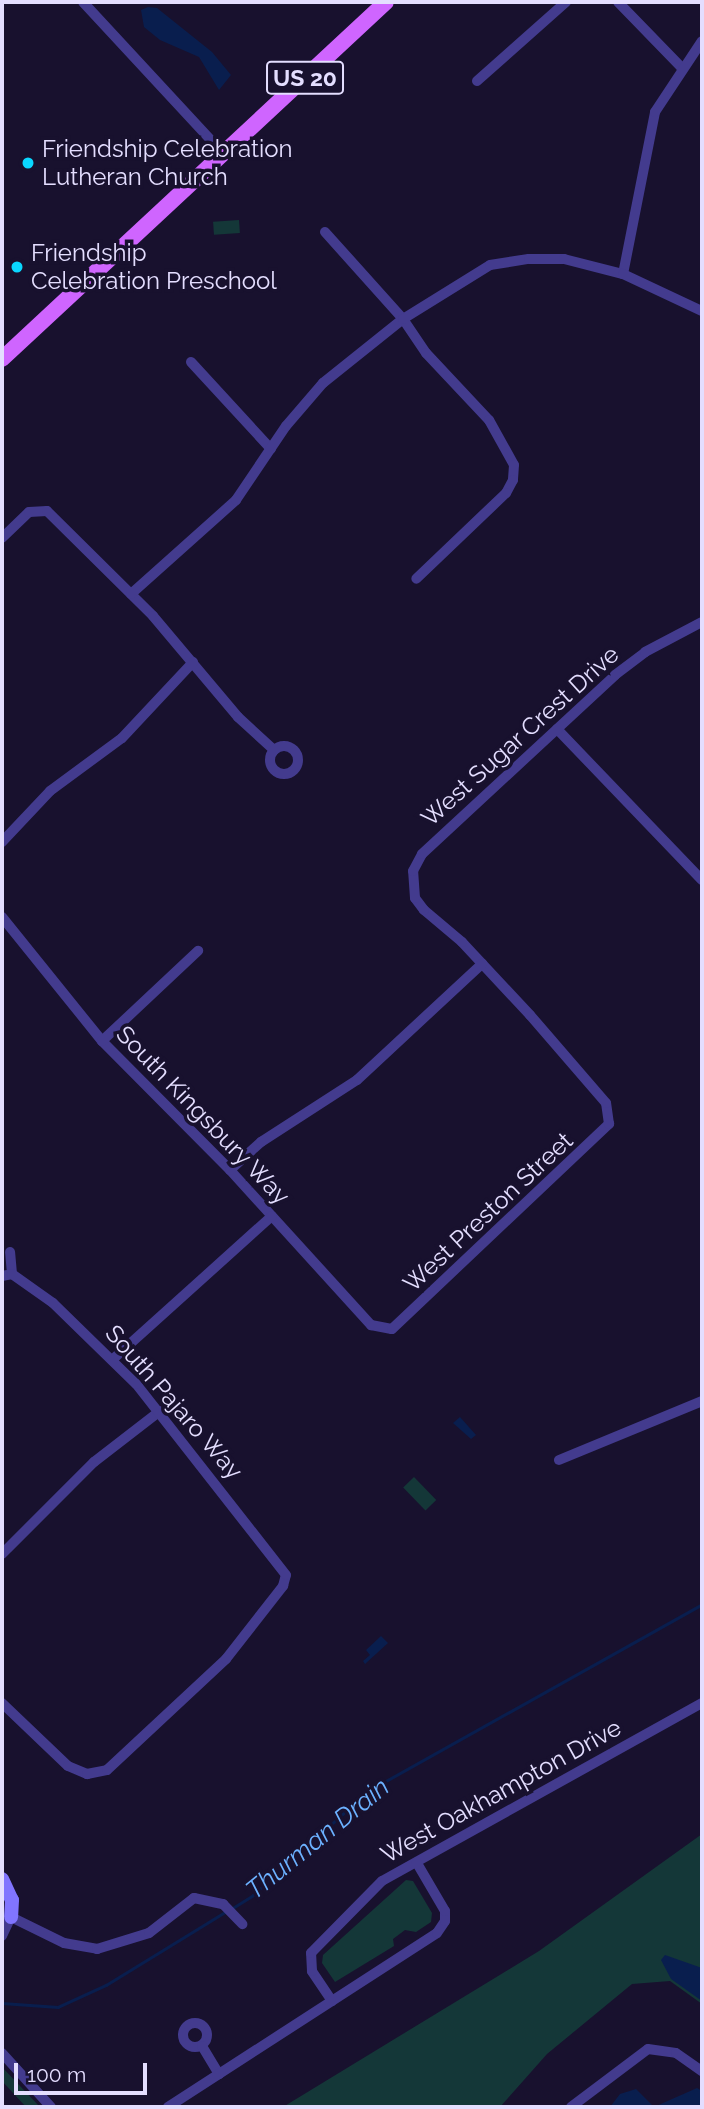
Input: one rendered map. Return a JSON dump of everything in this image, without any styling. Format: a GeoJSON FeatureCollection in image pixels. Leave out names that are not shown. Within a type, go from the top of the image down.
{"type":"FeatureCollection","features":[{"type":"Feature","properties":{"kind":"main road","name":"US 20"},"geometry":{"type":"LineString","coordinates":[[2,359],[386,2]]}},
{"type":"Feature","properties":{"kind":"street"},"geometry":{"type":"LineString","coordinates":[[83,2],[224,154]]}},
{"type":"Feature","properties":{"kind":"street"},"geometry":{"type":"LineString","coordinates":[[477,81],[566,2]]}},
{"type":"Feature","properties":{"kind":"street"},"geometry":{"type":"LineString","coordinates":[[618,2],[681,68]]}},
{"type":"Feature","properties":{"kind":"street"},"geometry":{"type":"LineString","coordinates":[[623,274],[655,112],[681,68],[702,41]]}},
{"type":"Feature","properties":{"kind":"street"},"geometry":{"type":"LineString","coordinates":[[325,232],[403,319],[426,353],[504,441],[515,473],[506,493],[416,579]]}},
{"type":"Feature","properties":{"kind":"street"},"geometry":{"type":"LineString","coordinates":[[131,594],[236,500],[271,449],[323,383],[403,319],[490,265],[529,258],[564,260],[623,274],[702,311]]}},
{"type":"Feature","properties":{"kind":"street"},"geometry":{"type":"LineString","coordinates":[[191,362],[271,449]]}},
{"type":"Feature","properties":{"kind":"street"},"geometry":{"type":"LineString","coordinates":[[2,538],[29,512],[39,509],[53,517],[131,594],[193,662],[236,715],[274,750]]}},
{"type":"Feature","properties":{"kind":"street","name":"West Sugar Crest Drive"},"geometry":{"type":"LineString","coordinates":[[482,964],[415,898],[413,872],[422,854],[630,663],[702,622]]}},
{"type":"Feature","properties":{"kind":"street"},"geometry":{"type":"LineString","coordinates":[[2,842],[50,791],[122,738],[193,662]]}},
{"type":"Feature","properties":{"kind":"street"},"geometry":{"type":"LineString","coordinates":[[557,729],[702,880]]}},
{"type":"Feature","properties":{"kind":"street","name":"South Kingsbury Way"},"geometry":{"type":"LineString","coordinates":[[2,917],[102,1041],[230,1170],[371,1325],[385,1329]]}},
{"type":"Feature","properties":{"kind":"street"},"geometry":{"type":"LineString","coordinates":[[102,1041],[198,951]]}},
{"type":"Feature","properties":{"kind":"street"},"geometry":{"type":"LineString","coordinates":[[230,1170],[261,1142],[357,1080],[482,964]]}},
{"type":"Feature","properties":{"kind":"street","name":"West Preston Street"},"geometry":{"type":"LineString","coordinates":[[385,1329],[398,1325],[605,1131],[609,1116],[606,1103],[482,964]]}},
{"type":"Feature","properties":{"kind":"street"},"geometry":{"type":"LineString","coordinates":[[112,1360],[272,1216]]}},
{"type":"Feature","properties":{"kind":"street"},"geometry":{"type":"LineString","coordinates":[[7,1275],[10,1252]]}},
{"type":"Feature","properties":{"kind":"street","name":"South Pajaro Way"},"geometry":{"type":"LineString","coordinates":[[2,1703],[68,1766],[98,1773],[116,1764],[226,1659],[275,1596],[286,1575],[160,1411],[112,1360],[53,1304],[7,1275]]}},
{"type":"Feature","properties":{"kind":"street"},"geometry":{"type":"LineString","coordinates":[[559,1460],[702,1401]]}},
{"type":"Feature","properties":{"kind":"street"},"geometry":{"type":"LineString","coordinates":[[2,1554],[94,1462],[160,1411]]}},
{"type":"Feature","properties":{"kind":"street","name":"West Oakhampton Drive"},"geometry":{"type":"LineString","coordinates":[[332,2001],[312,1971],[311,1953],[382,1881],[702,1703]]}},
{"type":"Feature","properties":{"kind":"street"},"geometry":{"type":"LineString","coordinates":[[168,2107],[437,1933],[445,1921],[445,1911],[417,1863]]}},
{"type":"Feature","properties":{"kind":"street"},"geometry":{"type":"LineString","coordinates":[[2,1878],[12,1900],[11,1917],[2,1936]]}},
{"type":"Feature","properties":{"kind":"street"},"geometry":{"type":"LineString","coordinates":[[11,1917],[81,1949],[97,1949],[149,1933],[194,1898],[223,1904],[242,1924]]}},
{"type":"Feature","properties":{"kind":"street"},"geometry":{"type":"LineString","coordinates":[[202,2046],[219,2074]]}},
{"type":"Feature","properties":{"kind":"street"},"geometry":{"type":"LineString","coordinates":[[571,2107],[648,2049],[676,2053],[702,2071]]}},
{"type":"Feature","properties":{"kind":"street"},"geometry":{"type":"LineString","coordinates":[[2,2053],[51,2107]]}},
{"type":"Feature","properties":{"kind":"green space"},"geometry":{"type":"Polygon","coordinates":[[[239,220],[240,233],[214,235],[213,222],[239,220]]]}},
{"type":"Feature","properties":{"kind":"green space"},"geometry":{"type":"Polygon","coordinates":[[[414,1477],[436,1500],[425,1510],[403,1487],[414,1477]]]}},
{"type":"Feature","properties":{"kind":"green space"},"geometry":{"type":"Polygon","coordinates":[[[702,1834],[702,2004],[670,1981],[632,1984],[547,2054],[500,2107],[283,2107],[539,1951],[702,1834]]]}},
{"type":"Feature","properties":{"kind":"green space"},"geometry":{"type":"Polygon","coordinates":[[[406,1880],[413,1881],[432,1913],[431,1922],[416,1932],[405,1930],[393,1939],[394,1946],[335,1982],[322,1963],[323,1955],[406,1880]]]}},
{"type":"Feature","properties":{"kind":"green space"},"geometry":{"type":"Polygon","coordinates":[[[2,2067],[40,2107],[26,2107],[2,2081],[2,2067]]]}},
{"type":"Feature","properties":{"kind":"water"},"geometry":{"type":"Polygon","coordinates":[[[148,7],[157,8],[212,52],[231,75],[219,90],[199,57],[160,40],[144,27],[141,10],[148,7]]]}},
{"type":"Feature","properties":{"kind":"water"},"geometry":{"type":"Polygon","coordinates":[[[460,1417],[476,1435],[471,1439],[453,1423],[460,1417]]]}},
{"type":"Feature","properties":{"kind":"water"},"geometry":{"type":"Polygon","coordinates":[[[381,1636],[388,1643],[365,1664],[363,1661],[370,1655],[366,1650],[381,1636]]]}},
{"type":"Feature","properties":{"kind":"water"},"geometry":{"type":"Polygon","coordinates":[[[665,1955],[702,1968],[702,2001],[671,1979],[661,1960],[665,1955]]]}},
{"type":"Feature","properties":{"kind":"water"},"geometry":{"type":"Polygon","coordinates":[[[697,2088],[702,2091],[702,2107],[654,2107],[697,2088]]]}},
{"type":"Feature","properties":{"kind":"water"},"geometry":{"type":"Polygon","coordinates":[[[636,2089],[654,2107],[610,2107],[620,2094],[636,2089]]]}},
{"type":"Feature","properties":{"kind":"waterway","name":"Thurman Drain"},"geometry":{"type":"LineString","coordinates":[[231,1909],[253,1895],[368,1791],[702,1604]]}},
{"type":"Feature","properties":{"kind":"waterway","name":"Thurman Drain"},"geometry":{"type":"LineString","coordinates":[[2,2003],[58,2007],[106,1985],[225,1912]]}},
{"type":"Feature","properties":{"kind":"place","name":"Friendship Celebration Lutheran Church"},"geometry":{"type":"Point","coordinates":[28,163]}},
{"type":"Feature","properties":{"kind":"place","name":"Friendship Celebration Preschool"},"geometry":{"type":"Point","coordinates":[17,267]}}]}
